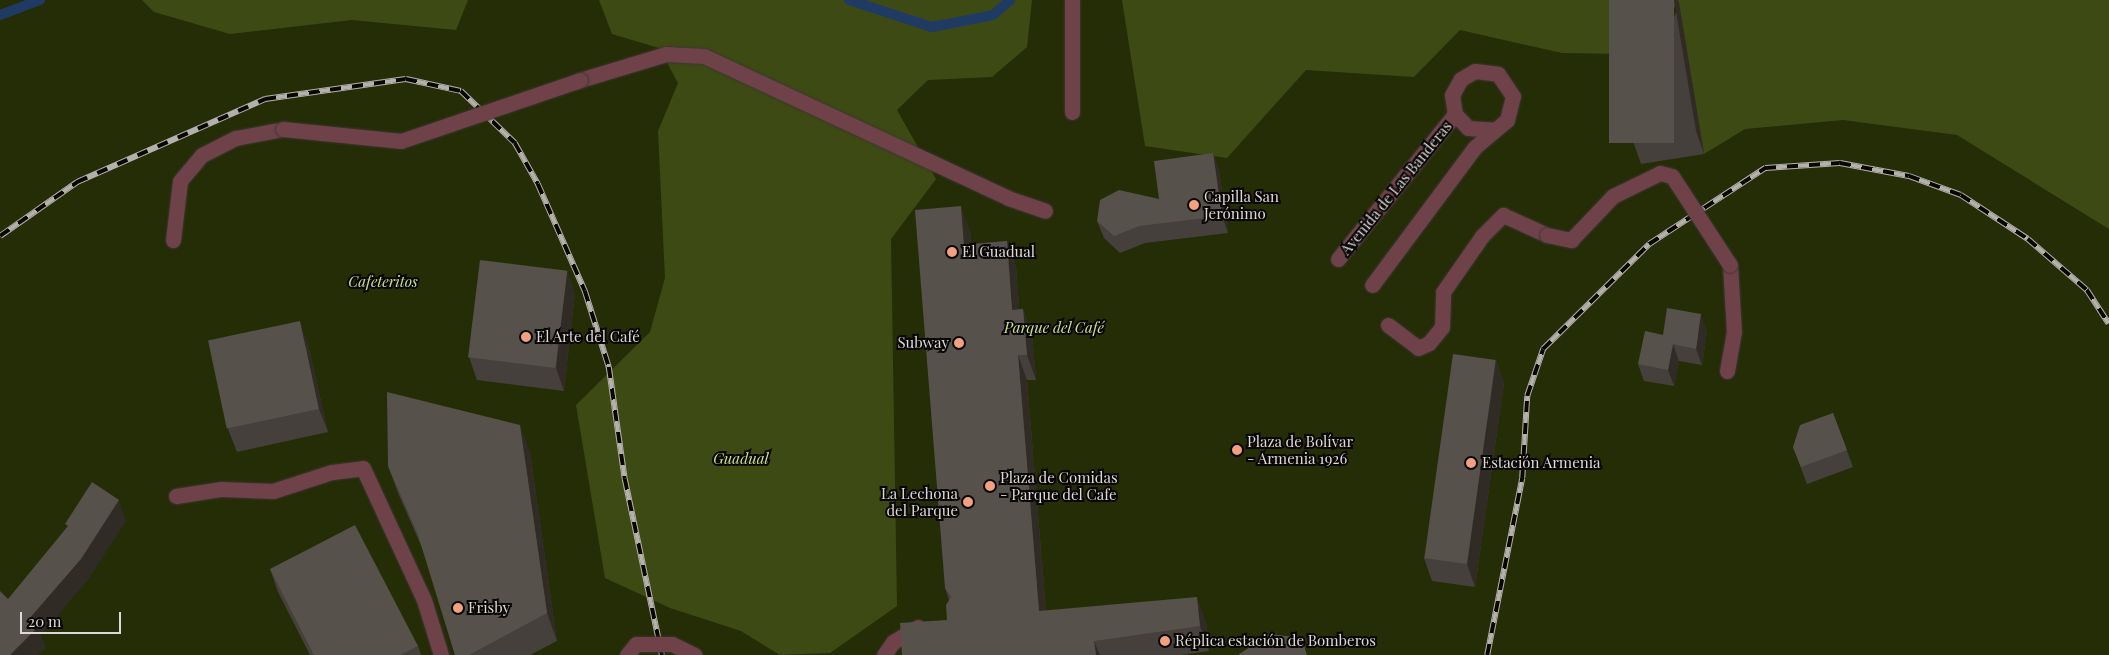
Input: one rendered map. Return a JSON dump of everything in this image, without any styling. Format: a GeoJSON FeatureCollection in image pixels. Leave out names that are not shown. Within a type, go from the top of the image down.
{"type":"FeatureCollection","features":[{"type":"Feature","properties":{"kind":"street"},"geometry":{"type":"LineString","coordinates":[[1072,0],[1072,112]]}},
{"type":"Feature","properties":{"kind":"street"},"geometry":{"type":"LineString","coordinates":[[173,240],[180,181],[202,155],[236,138],[283,129],[401,141],[580,80],[666,54],[704,56],[1008,198],[1045,211]]}},
{"type":"Feature","properties":{"kind":"street","name":"Avenida de Las Banderas"},"geometry":{"type":"LineString","coordinates":[[1338,259],[1455,114],[1452,95],[1461,79],[1475,71],[1498,74],[1512,89],[1514,105],[1507,120],[1475,147],[1372,285]]}},
{"type":"Feature","properties":{"kind":"street"},"geometry":{"type":"LineString","coordinates":[[1455,114],[1468,128],[1494,130]]}},
{"type":"Feature","properties":{"kind":"street"},"geometry":{"type":"LineString","coordinates":[[1388,325],[1418,348],[1429,343],[1442,326],[1443,292],[1482,236],[1503,215],[1547,235],[1571,240],[1613,196],[1660,173],[1672,176],[1730,265],[1734,332],[1727,372]]}},
{"type":"Feature","properties":{"kind":"street"},"geometry":{"type":"LineString","coordinates":[[176,496],[221,489],[273,491],[332,472],[363,468],[424,600],[441,655]]}},
{"type":"Feature","properties":{"kind":"street"},"geometry":{"type":"LineString","coordinates":[[884,655],[893,642],[933,623]]}},
{"type":"Feature","properties":{"kind":"street"},"geometry":{"type":"LineString","coordinates":[[627,655],[636,644],[672,644],[695,655]]}},
{"type":"Feature","properties":{"kind":"green space","name":"Parque del Café"},"geometry":{"type":"Polygon","coordinates":[[[0,0],[2109,0],[2109,655],[0,655],[0,0]]]}},
{"type":"Feature","properties":{"kind":"green space"},"geometry":{"type":"Polygon","coordinates":[[[142,0],[468,0],[456,30],[352,20],[230,34],[154,12],[142,0]]]}},
{"type":"Feature","properties":{"kind":"green space","name":"Guadual"},"geometry":{"type":"Polygon","coordinates":[[[599,0],[1032,0],[1027,47],[992,77],[928,80],[897,110],[936,179],[891,239],[897,606],[830,653],[780,655],[741,631],[670,608],[605,578],[576,405],[650,332],[665,278],[658,131],[678,83],[659,48],[612,34],[599,0]]]}},
{"type":"Feature","properties":{"kind":"green space"},"geometry":{"type":"Polygon","coordinates":[[[1122,0],[2109,0],[2109,229],[1957,135],[1843,120],[1745,129],[1704,154],[1679,3],[1623,54],[1562,53],[1460,30],[1414,77],[1306,70],[1227,158],[1145,146],[1122,0]]]}},
{"type":"Feature","properties":{"kind":"building"},"geometry":{"type":"Polygon","coordinates":[[[1609,0],[1674,0],[1674,143],[1609,143],[1609,0]]]}},
{"type":"Feature","properties":{"kind":"building"},"geometry":{"type":"Polygon","coordinates":[[[1213,153],[1222,216],[1139,226],[1114,236],[1097,221],[1100,200],[1119,190],[1159,199],[1154,161],[1213,153]]]}},
{"type":"Feature","properties":{"kind":"building","name":"Plaza de Comidas - Parque del Cafe"},"geometry":{"type":"Polygon","coordinates":[[[961,206],[964,245],[1007,241],[1012,310],[1023,309],[1027,355],[1018,355],[1039,611],[1197,597],[1200,626],[1094,641],[1096,655],[902,655],[900,623],[947,620],[946,605],[951,597],[945,588],[915,210],[961,206]]]}},
{"type":"Feature","properties":{"kind":"building","name":"El Arte del Café"},"geometry":{"type":"Polygon","coordinates":[[[480,260],[567,271],[555,368],[468,357],[480,260]]]}},
{"type":"Feature","properties":{"kind":"building"},"geometry":{"type":"Polygon","coordinates":[[[1667,308],[1701,314],[1696,349],[1673,344],[1668,370],[1638,364],[1645,331],[1663,335],[1667,308]]]}},
{"type":"Feature","properties":{"kind":"building"},"geometry":{"type":"Polygon","coordinates":[[[300,321],[319,409],[227,429],[208,341],[300,321]]]}},
{"type":"Feature","properties":{"kind":"building","name":"Estación Armenia"},"geometry":{"type":"Polygon","coordinates":[[[1453,354],[1496,360],[1467,564],[1424,558],[1453,354]]]}},
{"type":"Feature","properties":{"kind":"building"},"geometry":{"type":"Polygon","coordinates":[[[387,392],[520,425],[547,613],[469,655],[455,655],[418,535],[388,466],[387,392]]]}},
{"type":"Feature","properties":{"kind":"building"},"geometry":{"type":"Polygon","coordinates":[[[1833,413],[1847,450],[1801,467],[1793,447],[1800,425],[1833,413]]]}},
{"type":"Feature","properties":{"kind":"building"},"geometry":{"type":"Polygon","coordinates":[[[92,482],[119,500],[81,559],[29,619],[38,627],[10,655],[0,655],[0,591],[8,599],[68,526],[65,524],[92,482]]]}},
{"type":"Feature","properties":{"kind":"building"},"geometry":{"type":"Polygon","coordinates":[[[355,525],[418,646],[400,655],[314,655],[270,569],[355,525]]]}},
{"type":"Feature","properties":{"kind":"building"},"geometry":{"type":"Polygon","coordinates":[[[1269,634],[1302,638],[1307,655],[1238,655],[1269,634]]]}},
{"type":"Feature","properties":{"kind":"waterway"},"geometry":{"type":"LineString","coordinates":[[0,15],[40,0]]}},
{"type":"Feature","properties":{"kind":"waterway"},"geometry":{"type":"LineString","coordinates":[[849,0],[932,27],[993,15],[1010,0]]}},
{"type":"Feature","properties":{"kind":"railway"},"geometry":{"type":"LineString","coordinates":[[0,236],[77,182],[265,99],[406,79],[461,91],[515,143],[538,184],[585,291],[609,367],[625,479],[662,655]]}},
{"type":"Feature","properties":{"kind":"railway"},"geometry":{"type":"LineString","coordinates":[[1487,655],[1522,478],[1527,396],[1543,349],[1649,244],[1765,168],[1840,163],[1909,176],[1961,195],[2028,239],[2087,290],[2109,324]]}},
{"type":"Feature","properties":{"kind":"place","name":"Capilla San Jerónimo"},"geometry":{"type":"Point","coordinates":[1194,205]}},
{"type":"Feature","properties":{"kind":"place","name":"El Guadual"},"geometry":{"type":"Point","coordinates":[952,252]}},
{"type":"Feature","properties":{"kind":"place","name":"El Arte del Café"},"geometry":{"type":"Point","coordinates":[526,337]}},
{"type":"Feature","properties":{"kind":"place","name":"Subway"},"geometry":{"type":"Point","coordinates":[959,343]}},
{"type":"Feature","properties":{"kind":"place","name":"Plaza de Bolívar - Armenia 1926"},"geometry":{"type":"Point","coordinates":[1237,450]}},
{"type":"Feature","properties":{"kind":"place","name":"Estación Armenia"},"geometry":{"type":"Point","coordinates":[1471,463]}},
{"type":"Feature","properties":{"kind":"place","name":"Plaza de Comidas - Parque del Cafe"},"geometry":{"type":"Point","coordinates":[990,486]}},
{"type":"Feature","properties":{"kind":"place","name":"La Lechona del Parque"},"geometry":{"type":"Point","coordinates":[968,502]}},
{"type":"Feature","properties":{"kind":"place","name":"Frisby"},"geometry":{"type":"Point","coordinates":[458,608]}},
{"type":"Feature","properties":{"kind":"place","name":"Réplica estación de Bomberos"},"geometry":{"type":"Point","coordinates":[1165,641]}},
{"type":"Feature","properties":{"kind":"park label","name":"Cafeteritos"},"geometry":{"type":"Point","coordinates":[383,282]}}]}
